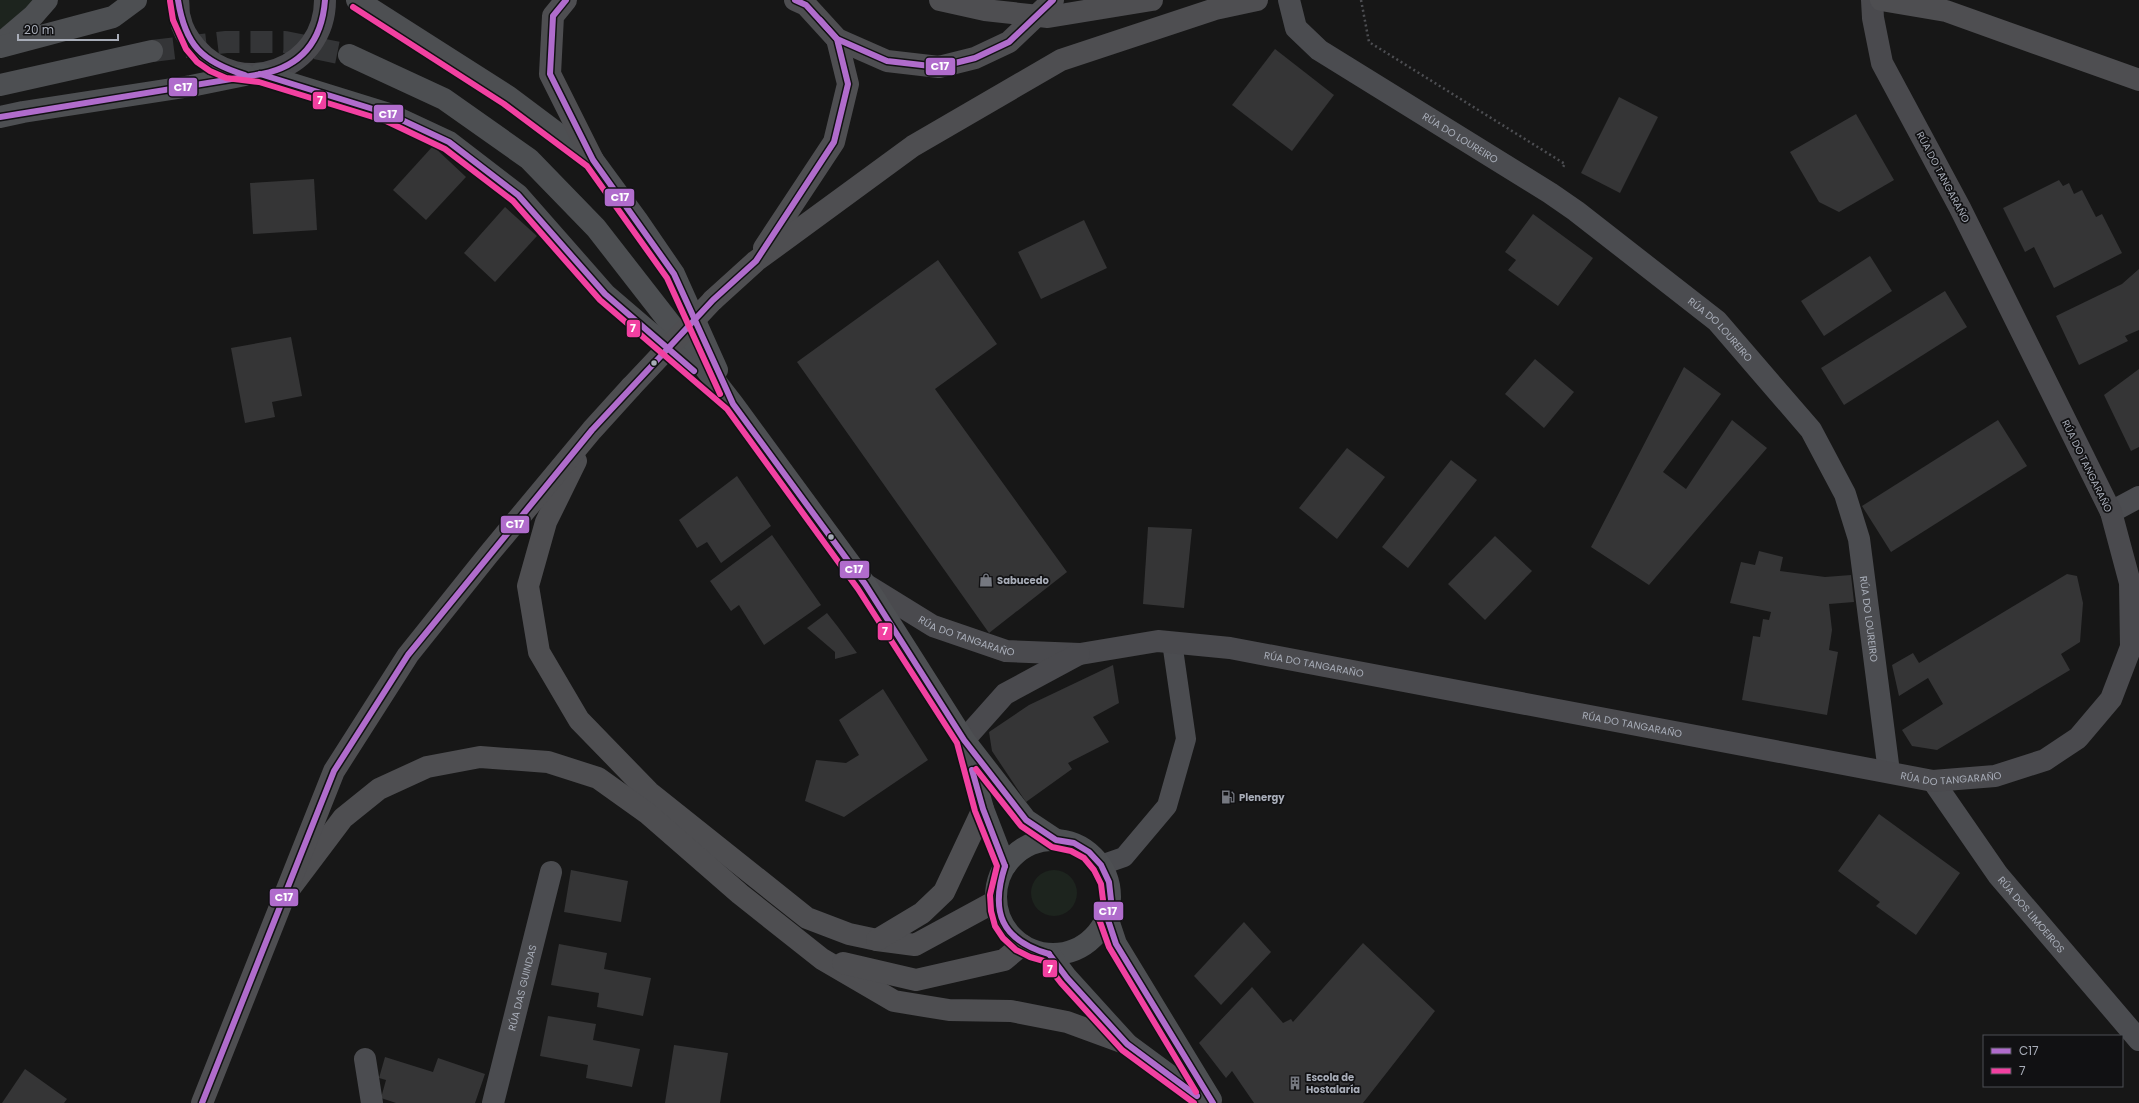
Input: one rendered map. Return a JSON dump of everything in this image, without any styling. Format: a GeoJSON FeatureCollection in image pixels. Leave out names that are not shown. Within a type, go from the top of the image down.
{"type":"FeatureCollection","features":[{"type":"Feature","properties":{"kind":"highway"},"geometry":{"type":"LineString","coordinates":[[566,0],[553,16],[550,74],[593,160]]}},
{"type":"Feature","properties":{"kind":"highway"},"geometry":{"type":"LineString","coordinates":[[795,0],[806,5],[837,39],[887,61],[938,67],[975,58],[1009,42],[1038,16],[1053,0]]}},
{"type":"Feature","properties":{"kind":"highway"},"geometry":{"type":"LineString","coordinates":[[940,0],[985,10],[1048,17],[1152,0]]}},
{"type":"Feature","properties":{"kind":"highway"},"geometry":{"type":"LineString","coordinates":[[202,1103],[334,771],[408,655],[488,554],[592,430],[713,300],[756,261],[913,146],[1061,60],[1214,9],[1257,0]]}},
{"type":"Feature","properties":{"kind":"highway"},"geometry":{"type":"LineString","coordinates":[[1881,0],[1946,11],[2139,80]]}},
{"type":"Feature","properties":{"kind":"highway"},"geometry":{"type":"LineString","coordinates":[[756,261],[834,142],[848,84],[837,39]]}},
{"type":"Feature","properties":{"kind":"highway"},"geometry":{"type":"LineString","coordinates":[[592,430],[546,522],[528,586],[538,652],[579,720],[650,792],[807,918],[849,934],[877,940],[916,944],[996,901]]}},
{"type":"Feature","properties":{"kind":"highway"},"geometry":{"type":"LineString","coordinates":[[282,899],[343,818],[379,789],[426,767],[480,757],[548,762],[598,778],[647,813],[740,894],[822,958],[894,1001],[949,1010],[1011,1012],[1067,1022],[1127,1044]]}},
{"type":"Feature","properties":{"kind":"highway"},"geometry":{"type":"LineString","coordinates":[[877,940],[922,913],[944,892],[983,809]]}},
{"type":"Feature","properties":{"kind":"highway"},"geometry":{"type":"LineString","coordinates":[[822,958],[916,980],[1004,960],[1022,945]]}},
{"type":"Feature","properties":{"kind":"main road"},"geometry":{"type":"LineString","coordinates":[[0,44],[33,16],[46,0]]}},
{"type":"Feature","properties":{"kind":"main road"},"geometry":{"type":"LineString","coordinates":[[0,47],[113,18],[136,0]]}},
{"type":"Feature","properties":{"kind":"main road"},"geometry":{"type":"LineString","coordinates":[[357,0],[510,97],[593,160],[674,274],[733,404]]}},
{"type":"Feature","properties":{"kind":"main road"},"geometry":{"type":"LineString","coordinates":[[0,85],[152,51]]}},
{"type":"Feature","properties":{"kind":"main road"},"geometry":{"type":"LineString","coordinates":[[349,55],[444,99],[529,159],[596,228],[733,404],[865,584],[964,740],[1026,820],[1056,840]]}},
{"type":"Feature","properties":{"kind":"main road"},"geometry":{"type":"LineString","coordinates":[[0,117],[23,112],[191,86],[253,74],[389,114],[449,142],[518,195],[605,294],[733,404]]}},
{"type":"Feature","properties":{"kind":"main road"},"geometry":{"type":"LineString","coordinates":[[964,740],[983,809],[1005,866]]}},
{"type":"Feature","properties":{"kind":"main road"},"geometry":{"type":"LineString","coordinates":[[1056,840],[1074,843],[1089,852],[1102,865],[1109,882],[1111,900],[1107,917],[1098,934],[1084,946],[1067,953],[1048,954],[1034,952],[1022,945],[1009,934],[1000,918],[996,901],[998,883],[1005,866],[1015,855],[1027,846],[1041,841],[1056,840]]}},
{"type":"Feature","properties":{"kind":"main road"},"geometry":{"type":"LineString","coordinates":[[1107,917],[1116,944],[1212,1103]]}},
{"type":"Feature","properties":{"kind":"main road"},"geometry":{"type":"LineString","coordinates":[[1048,954],[1067,978],[1127,1044],[1207,1103]]}},
{"type":"Feature","properties":{"kind":"street"},"geometry":{"type":"LineString","coordinates":[[178,0],[180,19],[189,40],[204,57],[223,69],[253,74],[283,68],[302,55],[317,36],[325,14],[325,0]]}},
{"type":"Feature","properties":{"kind":"street","name":"RÚA DO LOUREIRO"},"geometry":{"type":"LineString","coordinates":[[1289,0],[1296,28],[1319,50],[1550,193],[1717,321],[1761,370],[1811,430],[1845,494],[1859,539],[1889,772]]}},
{"type":"Feature","properties":{"kind":"street","name":"RÚA DO TANGARAÑO"},"geometry":{"type":"LineString","coordinates":[[865,584],[933,626],[1006,651],[1080,654],[1158,641],[1238,649],[1933,781],[1995,776],[2045,760],[2078,738],[2111,699],[2131,647],[2130,583],[2111,512],[1960,208],[1882,63],[1873,18],[1872,0]]}},
{"type":"Feature","properties":{"kind":"street"},"geometry":{"type":"LineString","coordinates":[[2111,512],[2139,497]]}},
{"type":"Feature","properties":{"kind":"street","name":"RÚA DO TANGARAÑO"},"geometry":{"type":"LineString","coordinates":[[964,740],[1005,694],[1080,654]]}},
{"type":"Feature","properties":{"kind":"street","name":"RÚA DOS LIMOEIROS"},"geometry":{"type":"LineString","coordinates":[[1933,781],[1998,875],[2139,1040]]}},
{"type":"Feature","properties":{"kind":"street","name":"RÚA DAS GUINDAS"},"geometry":{"type":"LineString","coordinates":[[493,1103],[551,872]]}},
{"type":"Feature","properties":{"kind":"street"},"geometry":{"type":"LineString","coordinates":[[365,1058],[372,1103]]}},
{"type":"Feature","properties":{"kind":"lane"},"geometry":{"type":"LineString","coordinates":[[1102,865],[1124,857],[1167,806],[1186,739],[1172,642]]}},
{"type":"Feature","properties":{"kind":"path"},"geometry":{"type":"LineString","coordinates":[[1361,0],[1369,42],[1565,164],[1550,193]]}},
{"type":"Feature","properties":{"kind":"shaded area"},"geometry":{"type":"Polygon","coordinates":[[[0,0],[38,0],[0,30],[0,0]]]}},
{"type":"Feature","properties":{"kind":"shaded area"},"geometry":{"type":"Polygon","coordinates":[[[1050,870],[1058,870],[1067,874],[1073,880],[1077,893],[1073,906],[1067,912],[1058,916],[1050,916],[1041,912],[1035,906],[1031,897],[1031,889],[1035,880],[1041,874],[1050,870]]]}},
{"type":"Feature","properties":{"kind":"building"},"geometry":{"type":"Polygon","coordinates":[[[1275,49],[1334,95],[1292,151],[1232,105],[1275,49]]]}},
{"type":"Feature","properties":{"kind":"building"},"geometry":{"type":"Polygon","coordinates":[[[1619,97],[1658,117],[1620,193],[1581,173],[1619,97]]]}},
{"type":"Feature","properties":{"kind":"building"},"geometry":{"type":"Polygon","coordinates":[[[1856,114],[1894,180],[1839,212],[1819,202],[1790,152],[1856,114]]]}},
{"type":"Feature","properties":{"kind":"building"},"geometry":{"type":"Polygon","coordinates":[[[433,146],[466,177],[426,220],[393,190],[433,146]]]}},
{"type":"Feature","properties":{"kind":"building"},"geometry":{"type":"Polygon","coordinates":[[[314,179],[317,230],[253,234],[250,183],[314,179]]]}},
{"type":"Feature","properties":{"kind":"building"},"geometry":{"type":"Polygon","coordinates":[[[2059,180],[2063,186],[2069,183],[2074,194],[2082,190],[2096,217],[2102,214],[2122,253],[2054,288],[2034,247],[2025,252],[2003,208],[2059,180]]]}},
{"type":"Feature","properties":{"kind":"building"},"geometry":{"type":"Polygon","coordinates":[[[505,207],[537,236],[495,282],[464,253],[505,207]]]}},
{"type":"Feature","properties":{"kind":"building"},"geometry":{"type":"Polygon","coordinates":[[[1533,214],[1593,258],[1558,306],[1508,270],[1516,260],[1505,252],[1533,214]]]}},
{"type":"Feature","properties":{"kind":"building"},"geometry":{"type":"Polygon","coordinates":[[[1084,220],[1107,268],[1041,299],[1018,252],[1084,220]]]}},
{"type":"Feature","properties":{"kind":"building"},"geometry":{"type":"Polygon","coordinates":[[[1870,256],[1892,291],[1824,336],[1801,301],[1870,256]]]}},
{"type":"Feature","properties":{"kind":"building"},"geometry":{"type":"Polygon","coordinates":[[[938,260],[997,344],[935,389],[1067,572],[989,633],[797,362],[938,260]]]}},
{"type":"Feature","properties":{"kind":"building"},"geometry":{"type":"Polygon","coordinates":[[[2139,269],[2139,330],[2125,336],[2128,341],[2079,365],[2056,316],[2122,284],[2139,269]]]}},
{"type":"Feature","properties":{"kind":"building"},"geometry":{"type":"Polygon","coordinates":[[[1945,291],[1967,327],[1844,405],[1821,368],[1945,291]]]}},
{"type":"Feature","properties":{"kind":"building"},"geometry":{"type":"Polygon","coordinates":[[[291,337],[302,396],[272,402],[275,417],[245,423],[231,348],[291,337]]]}},
{"type":"Feature","properties":{"kind":"building"},"geometry":{"type":"Polygon","coordinates":[[[1535,359],[1574,392],[1544,428],[1505,394],[1535,359]]]}},
{"type":"Feature","properties":{"kind":"building"},"geometry":{"type":"Polygon","coordinates":[[[1684,367],[1721,394],[1663,472],[1686,489],[1732,420],[1767,448],[1649,585],[1591,547],[1684,367]]]}},
{"type":"Feature","properties":{"kind":"building"},"geometry":{"type":"Polygon","coordinates":[[[2139,369],[2139,447],[2131,451],[2104,395],[2139,369]]]}},
{"type":"Feature","properties":{"kind":"building"},"geometry":{"type":"Polygon","coordinates":[[[1998,420],[2027,466],[1891,552],[1862,506],[1998,420]]]}},
{"type":"Feature","properties":{"kind":"building"},"geometry":{"type":"Polygon","coordinates":[[[1347,448],[1385,477],[1337,539],[1299,508],[1347,448]]]}},
{"type":"Feature","properties":{"kind":"building"},"geometry":{"type":"Polygon","coordinates":[[[1451,460],[1477,480],[1408,568],[1382,547],[1451,460]]]}},
{"type":"Feature","properties":{"kind":"building"},"geometry":{"type":"Polygon","coordinates":[[[737,476],[771,526],[721,563],[707,542],[697,548],[679,520],[737,476]]]}},
{"type":"Feature","properties":{"kind":"building"},"geometry":{"type":"Polygon","coordinates":[[[1148,527],[1192,529],[1184,608],[1143,604],[1148,527]]]}},
{"type":"Feature","properties":{"kind":"building"},"geometry":{"type":"Polygon","coordinates":[[[772,535],[821,605],[764,645],[739,605],[731,611],[710,581],[772,535]]]}},
{"type":"Feature","properties":{"kind":"building"},"geometry":{"type":"Polygon","coordinates":[[[1495,536],[1532,571],[1485,620],[1448,584],[1495,536]]]}},
{"type":"Feature","properties":{"kind":"building"},"geometry":{"type":"Polygon","coordinates":[[[1759,551],[1783,557],[1780,571],[1825,577],[1851,575],[1854,602],[1829,604],[1832,630],[1829,650],[1838,652],[1827,715],[1742,700],[1753,636],[1760,637],[1763,619],[1769,620],[1771,612],[1730,603],[1741,562],[1755,565],[1759,551]]]}},
{"type":"Feature","properties":{"kind":"building"},"geometry":{"type":"Polygon","coordinates":[[[2067,574],[2077,576],[2083,603],[2080,642],[2061,654],[2070,670],[1937,750],[1912,746],[1902,730],[1943,704],[1928,678],[1899,696],[1892,665],[1913,653],[1919,663],[2067,574]]]}},
{"type":"Feature","properties":{"kind":"building"},"geometry":{"type":"Polygon","coordinates":[[[827,613],[857,653],[835,659],[835,652],[807,628],[827,613]]]}},
{"type":"Feature","properties":{"kind":"building"},"geometry":{"type":"Polygon","coordinates":[[[1113,665],[1119,703],[1093,717],[1109,742],[1068,763],[1072,769],[1026,802],[992,751],[989,732],[1029,705],[1113,665]]]}},
{"type":"Feature","properties":{"kind":"building"},"geometry":{"type":"Polygon","coordinates":[[[883,689],[928,760],[844,817],[805,801],[816,760],[846,763],[859,755],[839,720],[883,689]]]}},
{"type":"Feature","properties":{"kind":"building"},"geometry":{"type":"Polygon","coordinates":[[[1879,814],[1960,873],[1916,935],[1876,906],[1880,902],[1838,871],[1879,814]]]}},
{"type":"Feature","properties":{"kind":"building"},"geometry":{"type":"Polygon","coordinates":[[[571,870],[628,881],[621,922],[564,912],[571,870]]]}},
{"type":"Feature","properties":{"kind":"building"},"geometry":{"type":"Polygon","coordinates":[[[1244,922],[1271,952],[1221,1005],[1194,976],[1244,922]]]}},
{"type":"Feature","properties":{"kind":"building"},"geometry":{"type":"Polygon","coordinates":[[[1363,943],[1435,1011],[1363,1103],[1254,1103],[1232,1071],[1226,1078],[1199,1043],[1252,987],[1283,1023],[1291,1019],[1293,1022],[1363,943]]]}},
{"type":"Feature","properties":{"kind":"building"},"geometry":{"type":"Polygon","coordinates":[[[559,944],[607,953],[604,969],[651,978],[643,1016],[597,1007],[599,993],[551,985],[559,944]]]}},
{"type":"Feature","properties":{"kind":"building"},"geometry":{"type":"Polygon","coordinates":[[[548,1016],[596,1024],[593,1040],[640,1049],[632,1087],[586,1078],[588,1065],[540,1056],[548,1016]]]}},
{"type":"Feature","properties":{"kind":"building"},"geometry":{"type":"Polygon","coordinates":[[[674,1045],[728,1053],[720,1103],[665,1103],[674,1045]]]}},
{"type":"Feature","properties":{"kind":"building"},"geometry":{"type":"Polygon","coordinates":[[[385,1057],[433,1072],[438,1058],[485,1074],[475,1103],[396,1103],[381,1098],[386,1080],[379,1078],[385,1057]]]}},
{"type":"Feature","properties":{"kind":"building"},"geometry":{"type":"Polygon","coordinates":[[[25,1069],[67,1099],[64,1103],[2,1103],[25,1069]]]}},
{"type":"Feature","properties":{"kind":"tunnel"},"geometry":{"type":"LineString","coordinates":[[152,51],[226,42],[285,42],[349,55]]}},
{"type":"Feature","properties":{"kind":"transit line","name":"C17"},"geometry":{"type":"LineString","coordinates":[[178,0],[185,29],[198,50],[217,64],[245,75]]}},
{"type":"Feature","properties":{"kind":"transit line","name":"C17"},"geometry":{"type":"LineString","coordinates":[[0,117],[262,74],[276,70],[299,58],[307,49],[320,27],[325,0]]}},
{"type":"Feature","properties":{"kind":"transit line","name":"C17"},"geometry":{"type":"LineString","coordinates":[[566,0],[553,16],[550,74],[593,160],[674,274],[733,404],[865,584],[964,740],[1026,820],[1056,840],[1074,843],[1089,852],[1101,865],[1109,882],[1111,900],[1107,917],[1116,944],[1213,1103]]}},
{"type":"Feature","properties":{"kind":"transit line","name":"C17"},"geometry":{"type":"LineString","coordinates":[[202,1103],[334,771],[408,655],[592,430],[713,300],[756,261],[834,142],[848,84],[837,39],[806,5],[795,0]]}},
{"type":"Feature","properties":{"kind":"transit line","name":"C17"},"geometry":{"type":"LineString","coordinates":[[820,20],[837,39],[887,61],[939,67],[975,58],[1009,42],[1053,0]]}},
{"type":"Feature","properties":{"kind":"transit line","name":"7"},"geometry":{"type":"LineString","coordinates":[[170,1],[173,20],[186,49],[197,62],[210,71],[226,78],[259,82],[386,121],[445,149],[513,201],[600,300],[727,409],[858,589],[957,743],[975,811],[997,866],[990,895],[991,911],[995,926],[1003,938],[1016,950],[1030,957],[1044,961],[1061,983],[1122,1050],[1194,1103]]}},
{"type":"Feature","properties":{"kind":"transit line","name":"7"},"geometry":{"type":"LineString","coordinates":[[353,7],[504,104],[587,166],[667,278],[720,394]]}},
{"type":"Feature","properties":{"kind":"transit line","name":"C17"},"geometry":{"type":"LineString","coordinates":[[260,74],[389,114],[449,142],[518,195],[605,294],[694,371]]}},
{"type":"Feature","properties":{"kind":"transit line","name":"7"},"geometry":{"type":"LineString","coordinates":[[976,769],[1021,826],[1052,847],[1071,851],[1084,858],[1094,870],[1101,884],[1103,900],[1099,919],[1109,947],[1196,1092]]}},
{"type":"Feature","properties":{"kind":"transit line","name":"C17"},"geometry":{"type":"LineString","coordinates":[[972,770],[983,809],[1005,866]]}},
{"type":"Feature","properties":{"kind":"transit line","name":"C17"},"geometry":{"type":"LineString","coordinates":[[1005,866],[999,897],[1003,922],[1010,932],[1020,941],[1049,954]]}},
{"type":"Feature","properties":{"kind":"transit line","name":"C17"},"geometry":{"type":"LineString","coordinates":[[1049,954],[1067,978],[1127,1044],[1197,1096]]}},
{"type":"Feature","properties":{"kind":"place","name":"Sabucedo"},"geometry":{"type":"Point","coordinates":[986,580]}},
{"type":"Feature","properties":{"kind":"place","name":"Plenergy"},"geometry":{"type":"Point","coordinates":[1228,797]}},
{"type":"Feature","properties":{"kind":"place","name":"Escola de Hostalaría"},"geometry":{"type":"Point","coordinates":[1295,1083]}}]}
